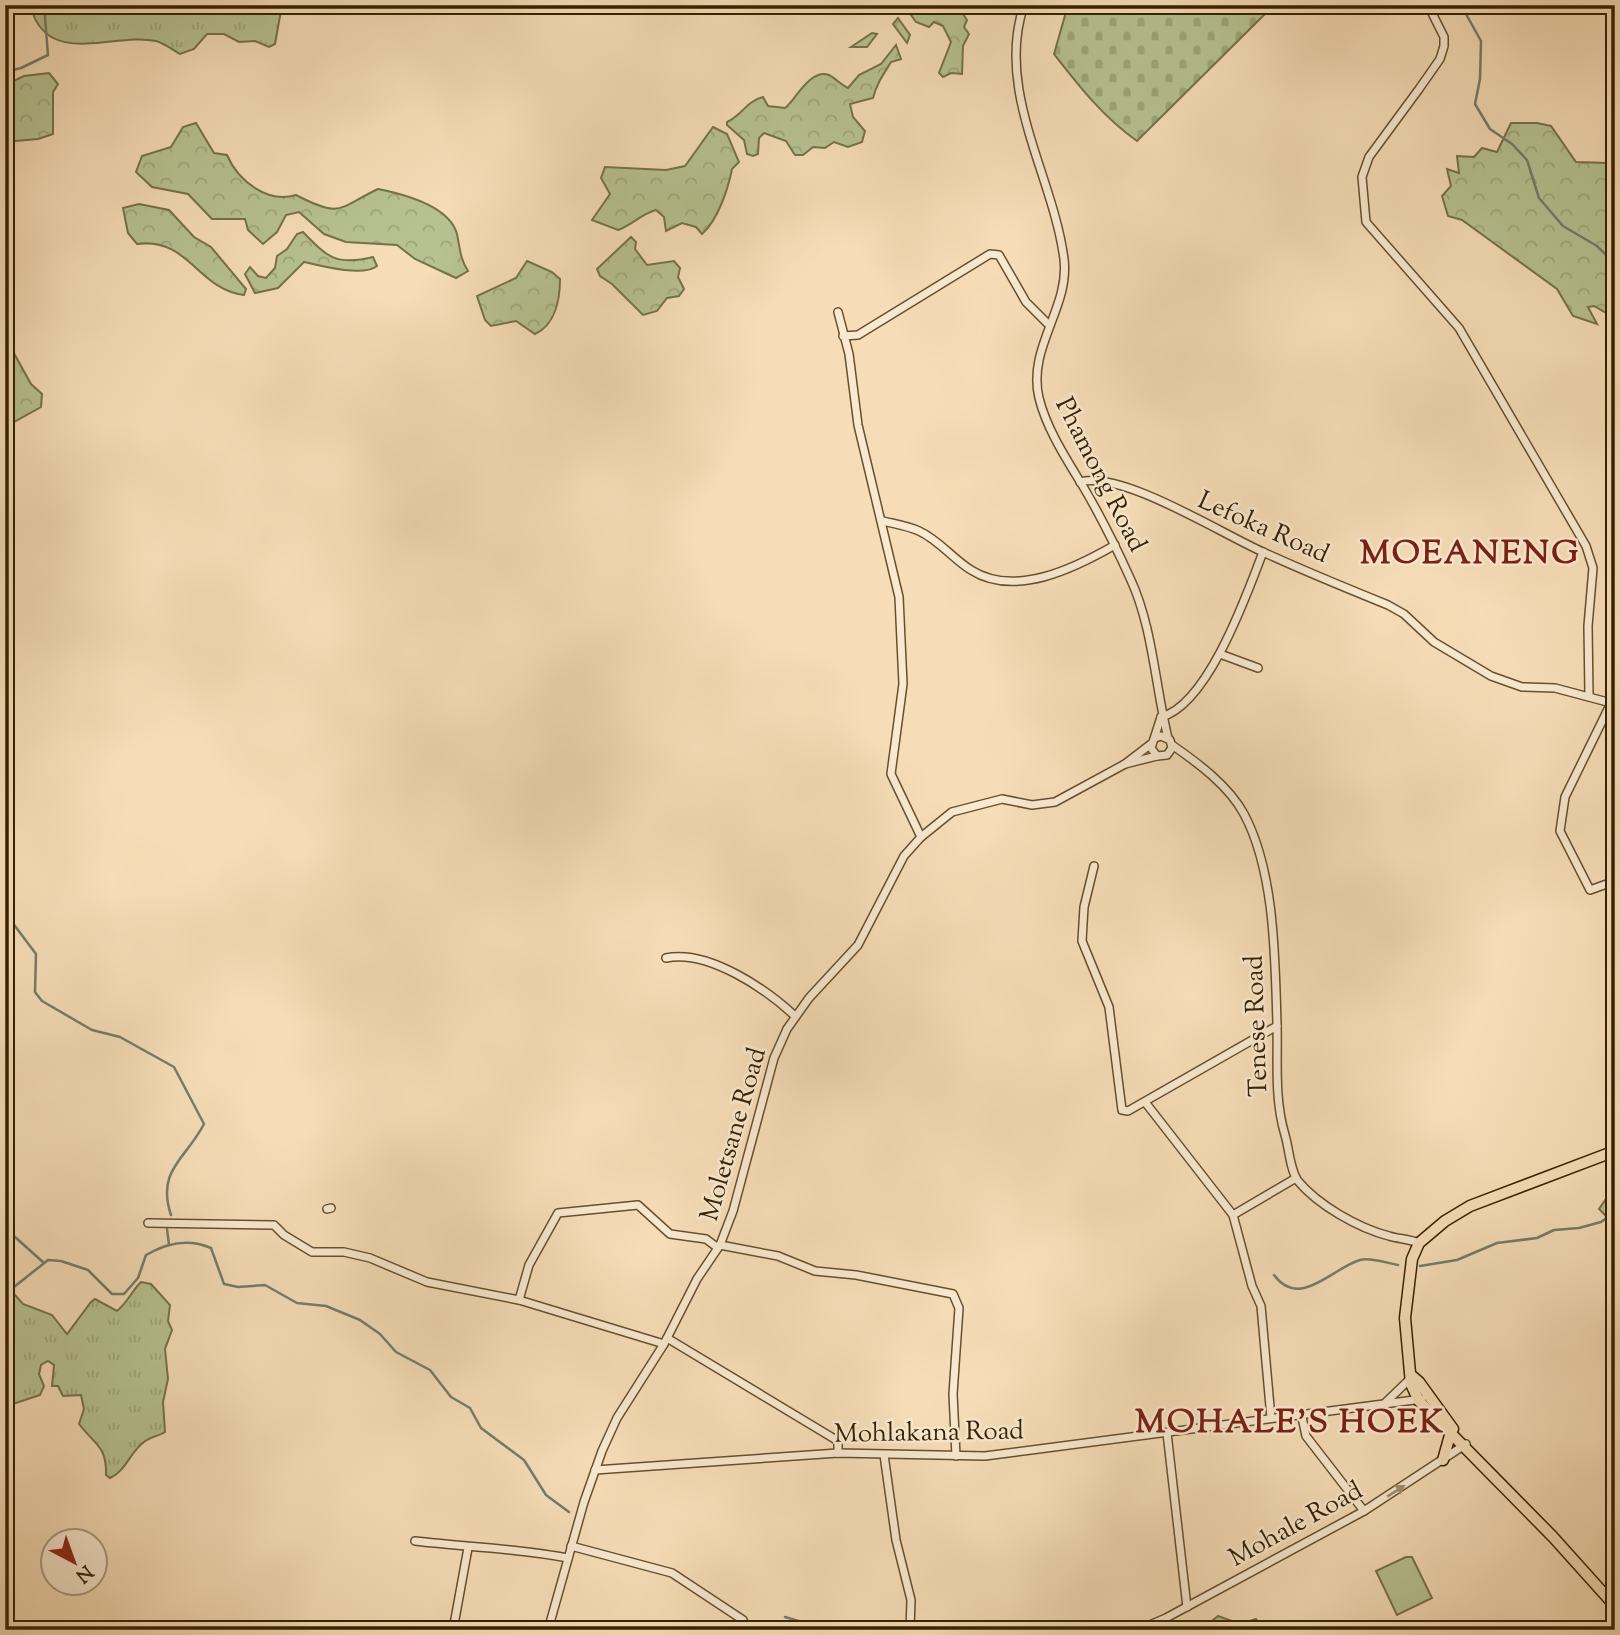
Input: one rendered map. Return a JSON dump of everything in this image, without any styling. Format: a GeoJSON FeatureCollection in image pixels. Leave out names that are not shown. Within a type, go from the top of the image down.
{"type":"FeatureCollection","features":[{"type":"Feature","properties":{"kind":"main road"},"geometry":{"type":"LineString","coordinates":[[1615,1151],[1470,1206],[1445,1221],[1419,1243],[1412,1259],[1405,1318],[1411,1384],[1465,1446],[1615,1606]]}},
{"type":"Feature","properties":{"kind":"main road"},"geometry":{"type":"LineString","coordinates":[[1424,1398],[1450,1435],[1465,1446]]}},
{"type":"Feature","properties":{"kind":"main road"},"geometry":{"type":"LineString","coordinates":[[1443,1460],[1450,1435]]}},
{"type":"Feature","properties":{"kind":"street","name":"Phamong Road"},"geometry":{"type":"LineString","coordinates":[[1024,5],[1017,51],[1021,102],[1064,258],[1062,286],[1041,343],[1037,370],[1039,399],[1060,447],[1115,545],[1140,602],[1161,717],[1170,741]]}},
{"type":"Feature","properties":{"kind":"street"},"geometry":{"type":"LineString","coordinates":[[1428,5],[1444,37],[1444,46],[1440,59],[1369,157],[1362,177],[1366,222],[1459,327],[1586,546],[1593,568],[1588,626],[1589,695]]}},
{"type":"Feature","properties":{"kind":"street"},"geometry":{"type":"LineString","coordinates":[[843,336],[858,335],[990,254],[999,256],[1026,302],[1049,325]]}},
{"type":"Feature","properties":{"kind":"street"},"geometry":{"type":"LineString","coordinates":[[838,312],[858,425],[883,521],[902,621],[903,684],[891,774],[921,837]]}},
{"type":"Feature","properties":{"kind":"street","name":"Lefoka Road"},"geometry":{"type":"LineString","coordinates":[[1080,482],[1094,478],[1130,489],[1264,552],[1388,605],[1404,614],[1434,642],[1491,676],[1522,687],[1555,688],[1613,703]]}},
{"type":"Feature","properties":{"kind":"street"},"geometry":{"type":"LineString","coordinates":[[883,521],[922,532],[971,570],[986,578],[1002,580],[1023,581],[1063,570],[1115,545]]}},
{"type":"Feature","properties":{"kind":"street"},"geometry":{"type":"LineString","coordinates":[[1161,717],[1172,714],[1180,707],[1220,654],[1234,630],[1264,552]]}},
{"type":"Feature","properties":{"kind":"street"},"geometry":{"type":"LineString","coordinates":[[1220,654],[1258,668]]}},
{"type":"Feature","properties":{"kind":"street"},"geometry":{"type":"LineString","coordinates":[[1613,703],[1565,797],[1560,831],[1590,890],[1615,881]]}},
{"type":"Feature","properties":{"kind":"street","name":"Phamong Road"},"geometry":{"type":"LineString","coordinates":[[1153,741],[1161,717]]}},
{"type":"Feature","properties":{"kind":"street"},"geometry":{"type":"LineString","coordinates":[[1157,756],[1153,741],[1170,741],[1167,755]]}},
{"type":"Feature","properties":{"kind":"street","name":"Moletsane Road"},"geometry":{"type":"LineString","coordinates":[[548,1630],[595,1470],[617,1418],[666,1341],[697,1279],[719,1247],[733,1211],[774,1058],[795,1016],[858,945],[880,907],[895,871],[921,837],[952,812],[970,805],[1002,799],[1048,804],[1125,764],[1153,741]]}},
{"type":"Feature","properties":{"kind":"street","name":"Tenese Road"},"geometry":{"type":"LineString","coordinates":[[1170,741],[1186,757],[1213,776],[1230,794],[1244,813],[1253,835],[1268,905],[1277,1026],[1275,1067],[1280,1118],[1296,1178]]}},
{"type":"Feature","properties":{"kind":"street","name":"Moletsane Road"},"geometry":{"type":"LineString","coordinates":[[1125,764],[1167,755]]}},
{"type":"Feature","properties":{"kind":"street","name":"Tenese Road"},"geometry":{"type":"LineString","coordinates":[[1167,755],[1186,757]]}},
{"type":"Feature","properties":{"kind":"street"},"geometry":{"type":"LineString","coordinates":[[1094,866],[1084,906],[1082,941],[1109,1007],[1122,1110],[1128,1111],[1145,1102],[1277,1026]]}},
{"type":"Feature","properties":{"kind":"street"},"geometry":{"type":"LineString","coordinates":[[666,958],[679,955],[726,969],[772,994],[795,1016]]}},
{"type":"Feature","properties":{"kind":"street"},"geometry":{"type":"LineString","coordinates":[[1145,1102],[1233,1215],[1252,1286],[1261,1306],[1271,1418]]}},
{"type":"Feature","properties":{"kind":"street"},"geometry":{"type":"LineString","coordinates":[[1233,1215],[1296,1178],[1307,1190],[1346,1216],[1388,1236],[1419,1243]]}},
{"type":"Feature","properties":{"kind":"street"},"geometry":{"type":"LineString","coordinates":[[519,1300],[529,1265],[558,1213],[638,1206],[670,1234],[706,1239],[719,1247],[778,1256],[816,1271],[856,1275],[953,1294],[959,1308],[953,1394],[956,1456]]}},
{"type":"Feature","properties":{"kind":"street"},"geometry":{"type":"LineString","coordinates":[[148,1223],[274,1225],[284,1235],[312,1252],[344,1252],[370,1258],[427,1282],[519,1300],[666,1341],[838,1441],[838,1453]]}},
{"type":"Feature","properties":{"kind":"street"},"geometry":{"type":"LineString","coordinates":[[1386,1402],[1412,1376]]}},
{"type":"Feature","properties":{"kind":"street","name":"Mohlakana Road"},"geometry":{"type":"LineString","coordinates":[[595,1470],[838,1453],[985,1456],[1271,1418],[1302,1417],[1424,1398]]}},
{"type":"Feature","properties":{"kind":"street"},"geometry":{"type":"LineString","coordinates":[[1302,1417],[1306,1436],[1364,1511]]}},
{"type":"Feature","properties":{"kind":"street"},"geometry":{"type":"LineString","coordinates":[[1167,1433],[1187,1607]]}},
{"type":"Feature","properties":{"kind":"street","name":"Mohale Road"},"geometry":{"type":"LineString","coordinates":[[1138,1630],[1187,1607],[1364,1511],[1465,1446]]}},
{"type":"Feature","properties":{"kind":"street"},"geometry":{"type":"LineString","coordinates":[[884,1455],[896,1540],[911,1600],[910,1630]]}},
{"type":"Feature","properties":{"kind":"street"},"geometry":{"type":"LineString","coordinates":[[415,1542],[468,1548],[530,1550],[568,1558]]}},
{"type":"Feature","properties":{"kind":"street"},"geometry":{"type":"LineString","coordinates":[[571,1546],[672,1573],[743,1620],[746,1630]]}},
{"type":"Feature","properties":{"kind":"street"},"geometry":{"type":"LineString","coordinates":[[453,1630],[468,1548]]}},
{"type":"Feature","properties":{"kind":"green space"},"geometry":{"type":"Polygon","coordinates":[[[36,5],[282,5],[275,44],[269,47],[255,41],[239,42],[224,34],[207,34],[194,49],[180,54],[156,41],[140,39],[87,44],[55,39],[42,30],[33,14],[36,5]]]}},
{"type":"Feature","properties":{"kind":"green space"},"geometry":{"type":"Polygon","coordinates":[[[936,5],[957,5],[967,20],[964,27],[969,34],[963,46],[962,74],[951,73],[943,77],[939,73],[951,42],[943,26],[934,22],[929,27],[916,22],[911,15],[936,5]]]}},
{"type":"Feature","properties":{"kind":"green space"},"geometry":{"type":"Polygon","coordinates":[[[1068,5],[1274,5],[1137,141],[1102,111],[1054,54],[1068,5]]]}},
{"type":"Feature","properties":{"kind":"green space"},"geometry":{"type":"Polygon","coordinates":[[[898,18],[910,35],[907,43],[893,24],[898,18]]]}},
{"type":"Feature","properties":{"kind":"green space"},"geometry":{"type":"Polygon","coordinates":[[[872,33],[877,34],[867,47],[851,47],[872,33]]]}},
{"type":"Feature","properties":{"kind":"green space"},"geometry":{"type":"Polygon","coordinates":[[[896,45],[901,59],[891,62],[878,83],[873,98],[850,104],[853,117],[865,131],[862,142],[848,147],[834,142],[825,148],[813,147],[803,155],[795,155],[786,141],[764,133],[759,138],[758,154],[753,156],[747,154],[744,140],[727,125],[727,122],[763,97],[768,106],[785,108],[815,76],[829,75],[848,88],[859,75],[881,64],[896,45]]]}},
{"type":"Feature","properties":{"kind":"green space"},"geometry":{"type":"Polygon","coordinates":[[[49,73],[58,84],[53,92],[53,134],[38,139],[5,142],[5,85],[24,76],[49,73]]]}},
{"type":"Feature","properties":{"kind":"green space"},"geometry":{"type":"Polygon","coordinates":[[[196,123],[214,153],[227,155],[246,181],[265,193],[285,197],[296,195],[332,209],[347,206],[378,189],[424,202],[445,215],[452,224],[468,271],[456,278],[415,259],[397,245],[346,242],[324,234],[299,212],[286,215],[277,232],[263,244],[248,230],[245,219],[212,219],[188,194],[152,187],[136,172],[142,156],[171,147],[183,127],[196,123]]]}},
{"type":"Feature","properties":{"kind":"green space"},"geometry":{"type":"Polygon","coordinates":[[[1511,123],[1551,126],[1576,162],[1608,163],[1608,174],[1615,180],[1615,318],[1594,306],[1588,307],[1597,324],[1573,316],[1557,289],[1462,220],[1448,216],[1442,196],[1451,186],[1447,169],[1459,173],[1457,156],[1474,157],[1482,148],[1497,152],[1511,123]]]}},
{"type":"Feature","properties":{"kind":"green space"},"geometry":{"type":"Polygon","coordinates":[[[713,127],[727,134],[739,162],[732,169],[717,213],[702,234],[696,227],[682,223],[666,231],[664,217],[656,210],[618,230],[592,220],[610,194],[601,178],[605,167],[666,170],[685,166],[713,127]]]}},
{"type":"Feature","properties":{"kind":"green space"},"geometry":{"type":"Polygon","coordinates":[[[139,204],[169,210],[194,237],[211,247],[246,289],[244,295],[215,284],[169,248],[155,244],[137,244],[128,233],[123,208],[139,204]]]}},
{"type":"Feature","properties":{"kind":"green space"},"geometry":{"type":"Polygon","coordinates":[[[303,232],[334,258],[350,261],[373,257],[377,266],[352,271],[304,262],[278,288],[255,293],[245,274],[250,267],[258,276],[266,278],[275,268],[277,256],[287,249],[297,234],[303,232]]]}},
{"type":"Feature","properties":{"kind":"green space"},"geometry":{"type":"Polygon","coordinates":[[[631,237],[636,242],[635,249],[647,265],[674,261],[680,268],[678,277],[684,289],[679,296],[667,298],[657,311],[643,315],[612,284],[600,276],[597,269],[631,237]]]}},
{"type":"Feature","properties":{"kind":"green space"},"geometry":{"type":"Polygon","coordinates":[[[527,261],[552,272],[560,279],[559,295],[552,318],[535,334],[516,321],[491,326],[485,320],[477,296],[516,278],[527,261]]]}},
{"type":"Feature","properties":{"kind":"green space"},"geometry":{"type":"Polygon","coordinates":[[[5,337],[31,384],[42,394],[41,407],[5,427],[5,337]]]}},
{"type":"Feature","properties":{"kind":"green space"},"geometry":{"type":"Polygon","coordinates":[[[1615,1186],[1615,1213],[1606,1216],[1599,1209],[1615,1186]]]}},
{"type":"Feature","properties":{"kind":"green space"},"geometry":{"type":"Polygon","coordinates":[[[141,1282],[151,1284],[170,1305],[168,1321],[172,1330],[165,1349],[168,1379],[163,1402],[165,1432],[144,1442],[120,1471],[110,1478],[106,1475],[106,1465],[99,1446],[79,1424],[84,1409],[81,1395],[63,1396],[58,1386],[52,1386],[54,1365],[48,1361],[41,1365],[39,1374],[44,1386],[40,1395],[5,1404],[5,1289],[9,1288],[23,1304],[52,1315],[67,1334],[95,1299],[117,1311],[141,1282]]]}},
{"type":"Feature","properties":{"kind":"green space"},"geometry":{"type":"Polygon","coordinates":[[[1406,1557],[1412,1557],[1432,1598],[1397,1615],[1376,1571],[1406,1557]]]}},
{"type":"Feature","properties":{"kind":"green space"},"geometry":{"type":"Polygon","coordinates":[[[1218,1616],[1240,1624],[1256,1619],[1264,1630],[1213,1630],[1212,1621],[1218,1616]]]}},
{"type":"Feature","properties":{"kind":"waterway"},"geometry":{"type":"LineString","coordinates":[[5,72],[21,68],[48,55],[44,5]]}},
{"type":"Feature","properties":{"kind":"waterway"},"geometry":{"type":"LineString","coordinates":[[1461,5],[1481,41],[1480,79],[1475,104],[1490,129],[1512,144],[1527,160],[1539,198],[1563,226],[1597,246],[1609,258],[1615,257]]}},
{"type":"Feature","properties":{"kind":"waterway"},"geometry":{"type":"LineString","coordinates":[[5,899],[12,911],[12,922],[36,954],[35,992],[42,1001],[92,1030],[120,1037],[174,1067],[204,1124],[170,1176],[167,1200],[171,1215]]}},
{"type":"Feature","properties":{"kind":"waterway"},"geometry":{"type":"LineString","coordinates":[[1420,1266],[1457,1260],[1497,1243],[1537,1238],[1554,1230],[1579,1228],[1601,1222],[1615,1212]]}},
{"type":"Feature","properties":{"kind":"waterway"},"geometry":{"type":"LineString","coordinates":[[5,1228],[44,1263]]}},
{"type":"Feature","properties":{"kind":"waterway"},"geometry":{"type":"LineString","coordinates":[[167,1229],[169,1245]]}},
{"type":"Feature","properties":{"kind":"waterway"},"geometry":{"type":"LineString","coordinates":[[5,1289],[14,1287],[48,1260],[61,1261],[88,1270],[112,1294],[124,1294],[138,1278],[146,1255],[178,1243],[194,1243],[211,1248],[224,1284],[238,1287],[265,1285],[297,1303],[326,1306],[360,1320],[380,1334],[396,1352],[430,1370],[451,1397],[470,1408],[481,1428],[524,1460],[546,1495],[569,1512]]}},
{"type":"Feature","properties":{"kind":"waterway"},"geometry":{"type":"LineString","coordinates":[[1274,1275],[1284,1285],[1294,1289],[1316,1284],[1349,1264],[1364,1259],[1398,1265]]}},
{"type":"Feature","properties":{"kind":"waterway"},"geometry":{"type":"LineString","coordinates":[[785,1617],[839,1630]]}},
{"type":"Feature","properties":{"kind":"waterway"},"geometry":{"type":"LineString","coordinates":[[925,1628],[930,1630]]}},
{"type":"Feature","properties":{"kind":"district","name":"MOEANENG"},"geometry":{"type":"Point","coordinates":[1470,551]}},
{"type":"Feature","properties":{"kind":"district","name":"MOHALE'S HOEK"},"geometry":{"type":"Point","coordinates":[1290,1420]}}]}
